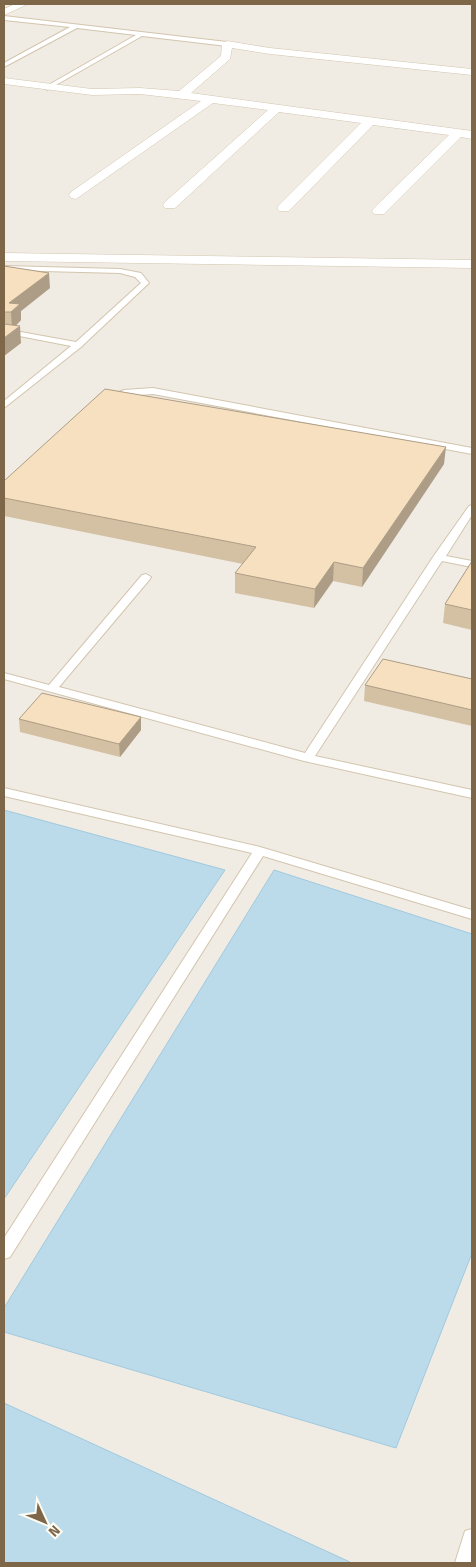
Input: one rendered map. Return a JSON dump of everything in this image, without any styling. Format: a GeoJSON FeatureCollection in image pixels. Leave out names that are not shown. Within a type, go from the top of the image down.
{"type":"FeatureCollection","features":[{"type":"Feature","properties":{"kind":"street"},"geometry":{"type":"LineString","coordinates":[[4,12],[23,4]]}},
{"type":"Feature","properties":{"kind":"street"},"geometry":{"type":"LineString","coordinates":[[182,95],[226,57],[227,44],[270,51],[472,72]]}},
{"type":"Feature","properties":{"kind":"street"},"geometry":{"type":"LineString","coordinates":[[4,81],[47,88],[92,92],[140,91],[182,95],[472,135]]}},
{"type":"Feature","properties":{"kind":"street"},"geometry":{"type":"LineString","coordinates":[[76,195],[211,99]]}},
{"type":"Feature","properties":{"kind":"street"},"geometry":{"type":"LineString","coordinates":[[170,205],[277,108]]}},
{"type":"Feature","properties":{"kind":"street"},"geometry":{"type":"LineString","coordinates":[[284,208],[370,120]]}},
{"type":"Feature","properties":{"kind":"street"},"geometry":{"type":"LineString","coordinates":[[378,211],[458,133]]}},
{"type":"Feature","properties":{"kind":"street"},"geometry":{"type":"LineString","coordinates":[[4,257],[472,264]]}},
{"type":"Feature","properties":{"kind":"lane"},"geometry":{"type":"LineString","coordinates":[[4,18],[227,44]]}},
{"type":"Feature","properties":{"kind":"lane"},"geometry":{"type":"LineString","coordinates":[[4,66],[75,27]]}},
{"type":"Feature","properties":{"kind":"lane"},"geometry":{"type":"LineString","coordinates":[[47,88],[140,34]]}},
{"type":"Feature","properties":{"kind":"lane"},"geometry":{"type":"LineString","coordinates":[[4,268],[120,271],[138,275],[145,283],[78,346],[4,405]]}},
{"type":"Feature","properties":{"kind":"lane"},"geometry":{"type":"LineString","coordinates":[[4,331],[78,346]]}},
{"type":"Feature","properties":{"kind":"lane"},"geometry":{"type":"LineString","coordinates":[[97,401],[124,393],[153,391],[472,451]]}},
{"type":"Feature","properties":{"kind":"lane"},"geometry":{"type":"LineString","coordinates":[[308,758],[438,557],[471,510]]}},
{"type":"Feature","properties":{"kind":"lane"},"geometry":{"type":"LineString","coordinates":[[438,557],[472,564]]}},
{"type":"Feature","properties":{"kind":"lane"},"geometry":{"type":"LineString","coordinates":[[52,689],[146,577]]}},
{"type":"Feature","properties":{"kind":"lane"},"geometry":{"type":"LineString","coordinates":[[4,676],[308,758],[472,794]]}},
{"type":"Feature","properties":{"kind":"lane"},"geometry":{"type":"LineString","coordinates":[[4,792],[260,851],[472,915]]}},
{"type":"Feature","properties":{"kind":"lane"},"geometry":{"type":"LineString","coordinates":[[4,1252],[260,851]]}},
{"type":"Feature","properties":{"kind":"lane"},"geometry":{"type":"LineString","coordinates":[[464,1563],[472,1538]]}},
{"type":"Feature","properties":{"kind":"shaded area"},"geometry":{"type":"Polygon","coordinates":[[[4,4],[472,4],[472,1563],[4,1563],[4,4]]]}},
{"type":"Feature","properties":{"kind":"water"},"geometry":{"type":"Polygon","coordinates":[[[4,810],[225,870],[4,1199],[4,810]]]}},
{"type":"Feature","properties":{"kind":"water"},"geometry":{"type":"Polygon","coordinates":[[[274,870],[472,934],[472,1253],[396,1448],[4,1332],[4,1308],[274,870]]]}},
{"type":"Feature","properties":{"kind":"water"},"geometry":{"type":"Polygon","coordinates":[[[4,1403],[350,1562],[350,1563],[4,1563],[4,1403]]]}},
{"type":"Feature","properties":{"kind":"building"},"geometry":{"type":"Polygon","coordinates":[[[4,266],[49,273],[9,303],[20,304],[11,312],[4,312],[4,266]]]}},
{"type":"Feature","properties":{"kind":"building"},"geometry":{"type":"Polygon","coordinates":[[[4,324],[20,326],[4,338],[4,324]]]}},
{"type":"Feature","properties":{"kind":"building"},"geometry":{"type":"Polygon","coordinates":[[[105,389],[446,447],[363,568],[334,562],[315,589],[235,573],[256,547],[4,498],[4,481],[105,389]]]}},
{"type":"Feature","properties":{"kind":"building"},"geometry":{"type":"Polygon","coordinates":[[[472,561],[472,610],[445,604],[472,561]]]}},
{"type":"Feature","properties":{"kind":"building"},"geometry":{"type":"Polygon","coordinates":[[[383,659],[472,679],[472,710],[365,685],[383,659]]]}},
{"type":"Feature","properties":{"kind":"building"},"geometry":{"type":"Polygon","coordinates":[[[42,693],[141,717],[119,744],[19,719],[42,693]]]}}]}
